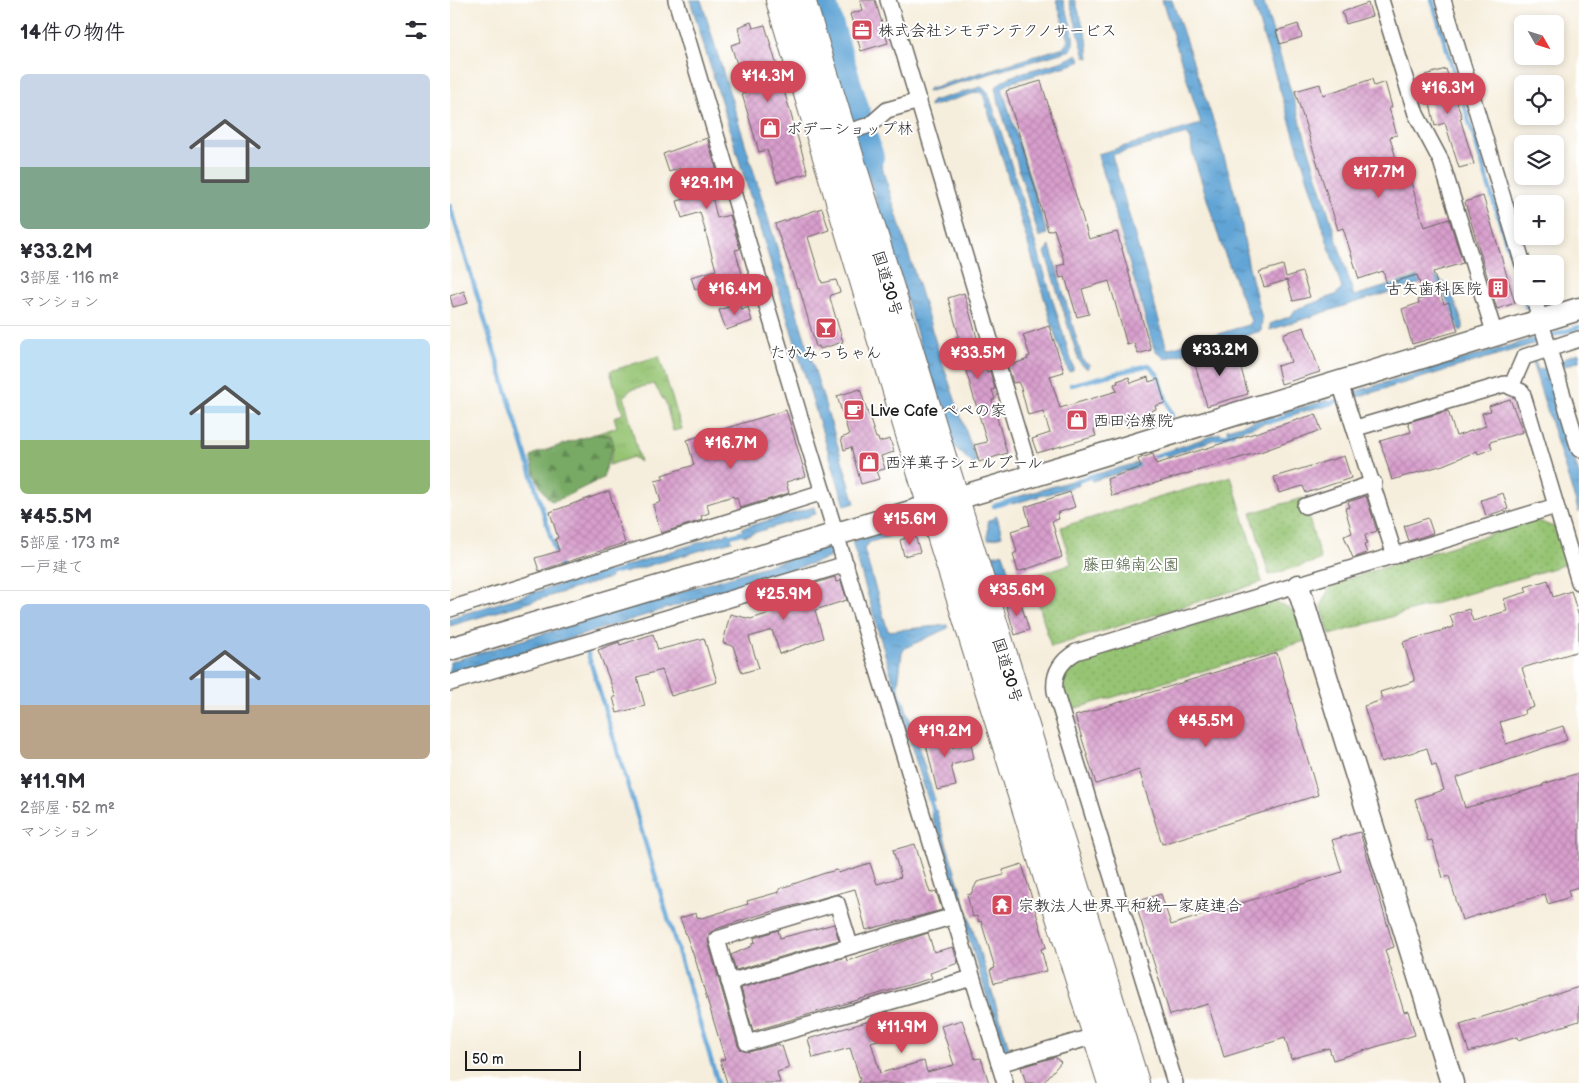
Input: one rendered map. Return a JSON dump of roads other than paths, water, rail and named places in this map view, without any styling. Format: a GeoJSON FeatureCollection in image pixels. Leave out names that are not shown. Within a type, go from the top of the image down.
{"type":"FeatureCollection","features":[{"type":"Feature","properties":{"kind":"highway","name":"国道30号"},"geometry":{"type":"LineString","coordinates":[[780,0],[1135,1083]]}},
{"type":"Feature","properties":{"kind":"highway","name":"国道30号"},"geometry":{"type":"LineString","coordinates":[[801,0],[846,132],[944,501],[1112,1083]]}},
{"type":"Feature","properties":{"kind":"street"},"geometry":{"type":"LineString","coordinates":[[676,0],[836,532],[1005,1083]]}},
{"type":"Feature","properties":{"kind":"street"},"geometry":{"type":"LineString","coordinates":[[888,0],[1031,476]]}},
{"type":"Feature","properties":{"kind":"street"},"geometry":{"type":"LineString","coordinates":[[1381,0],[1416,114],[1441,161],[1495,335]]}},
{"type":"Feature","properties":{"kind":"street"},"geometry":{"type":"LineString","coordinates":[[1443,0],[1520,255]]}},
{"type":"Feature","properties":{"kind":"street"},"geometry":{"type":"LineString","coordinates":[[846,132],[870,125],[886,110],[919,101]]}},
{"type":"Feature","properties":{"kind":"street"},"geometry":{"type":"LineString","coordinates":[[1536,305],[1579,449]]}},
{"type":"Feature","properties":{"kind":"street"},"geometry":{"type":"LineString","coordinates":[[1511,387],[1524,357],[1545,336],[1579,309]]}},
{"type":"Feature","properties":{"kind":"street"},"geometry":{"type":"LineString","coordinates":[[450,649],[836,532],[1031,476],[1344,392],[1495,335],[1579,339]]}},
{"type":"Feature","properties":{"kind":"street"},"geometry":{"type":"LineString","coordinates":[[1356,428],[1505,384],[1522,392],[1579,582]]}},
{"type":"Feature","properties":{"kind":"street"},"geometry":{"type":"LineString","coordinates":[[1344,392],[1374,483],[1395,556]]}},
{"type":"Feature","properties":{"kind":"street"},"geometry":{"type":"LineString","coordinates":[[1305,506],[1374,483]]}},
{"type":"Feature","properties":{"kind":"street"},"geometry":{"type":"LineString","coordinates":[[450,609],[562,575],[743,515],[824,492]]}},
{"type":"Feature","properties":{"kind":"street"},"geometry":{"type":"LineString","coordinates":[[1175,1083],[1058,704],[1054,681],[1058,668],[1066,658],[1076,652],[1556,506]]}},
{"type":"Feature","properties":{"kind":"street"},"geometry":{"type":"LineString","coordinates":[[450,683],[846,564]]}},
{"type":"Feature","properties":{"kind":"street"},"geometry":{"type":"LineString","coordinates":[[1298,586],[1452,1083]]}},
{"type":"Feature","properties":{"kind":"street"},"geometry":{"type":"LineString","coordinates":[[850,946],[837,903],[716,939],[747,1043],[972,978]]}},
{"type":"Feature","properties":{"kind":"street"},"geometry":{"type":"LineString","coordinates":[[729,982],[954,916]]}},
{"type":"Feature","properties":{"kind":"street"},"geometry":{"type":"LineString","coordinates":[[999,1064],[1098,1035]]}},
{"type":"Feature","properties":{"kind":"water"},"geometry":{"type":"Polygon","coordinates":[[[690,0],[701,0],[855,503],[845,506],[690,0]]]}},
{"type":"Feature","properties":{"kind":"water"},"geometry":{"type":"Polygon","coordinates":[[[1056,0],[1063,0],[1073,32],[1071,50],[927,92],[928,89],[934,87],[1064,47],[1069,40],[1056,0]]]}},
{"type":"Feature","properties":{"kind":"water"},"geometry":{"type":"Polygon","coordinates":[[[1069,0],[1075,0],[1087,38],[1089,58],[1085,57],[1069,0]]]}},
{"type":"Feature","properties":{"kind":"water"},"geometry":{"type":"Polygon","coordinates":[[[1162,0],[1172,0],[1216,129],[1239,208],[1248,263],[1262,319],[1261,331],[1165,359],[1154,349],[1098,154],[1201,124],[1162,0]],[[1187,134],[1112,155],[1167,349],[1248,325],[1251,321],[1222,247],[1192,151],[1191,140],[1187,134]]]}},
{"type":"Feature","properties":{"kind":"water"},"geometry":{"type":"Polygon","coordinates":[[[1252,0],[1263,0],[1354,296],[1430,273],[1449,286],[1463,324],[1463,329],[1460,331],[1441,287],[1432,280],[1270,330],[1270,324],[1291,316],[1295,310],[1335,295],[1342,289],[1252,0]]]}},
{"type":"Feature","properties":{"kind":"water"},"geometry":{"type":"Polygon","coordinates":[[[1077,54],[1081,60],[1077,63],[1012,82],[1002,88],[1047,234],[1039,237],[995,89],[1001,82],[1010,77],[1057,63],[1077,54]]]}},
{"type":"Feature","properties":{"kind":"water"},"geometry":{"type":"Polygon","coordinates":[[[981,87],[988,92],[1003,138],[1073,366],[1073,370],[1069,372],[1057,341],[982,93],[978,92],[930,107],[929,105],[932,101],[981,87]]]}},
{"type":"Feature","properties":{"kind":"water"},"geometry":{"type":"Polygon","coordinates":[[[871,131],[940,356],[977,463],[974,465],[949,442],[890,243],[855,135],[871,131]]]}},
{"type":"Feature","properties":{"kind":"water"},"geometry":{"type":"Polygon","coordinates":[[[1050,246],[1082,358],[1084,362],[1090,365],[1088,369],[1081,364],[1078,358],[1045,252],[1050,246]]]}},
{"type":"Feature","properties":{"kind":"water"},"geometry":{"type":"Polygon","coordinates":[[[1538,337],[1540,342],[1351,399],[1350,393],[1538,337]]]}},
{"type":"Feature","properties":{"kind":"water"},"geometry":{"type":"Polygon","coordinates":[[[1579,353],[1579,361],[1560,368],[1559,364],[1566,357],[1579,353]]]}},
{"type":"Feature","properties":{"kind":"water"},"geometry":{"type":"Polygon","coordinates":[[[1535,361],[1538,370],[1548,367],[1579,475],[1579,513],[1532,362],[1535,361]]]}},
{"type":"Feature","properties":{"kind":"water"},"geometry":{"type":"Polygon","coordinates":[[[1328,400],[1330,403],[1286,417],[1284,412],[1328,400]]]}},
{"type":"Feature","properties":{"kind":"water"},"geometry":{"type":"Polygon","coordinates":[[[1272,416],[1273,421],[1228,434],[1227,429],[1272,416]]]}},
{"type":"Feature","properties":{"kind":"water"},"geometry":{"type":"Polygon","coordinates":[[[1220,433],[1221,437],[1166,457],[1165,452],[1220,433]]]}},
{"type":"Feature","properties":{"kind":"water"},"geometry":{"type":"Polygon","coordinates":[[[1155,458],[1149,464],[1092,481],[1090,476],[1155,458]]]}},
{"type":"Feature","properties":{"kind":"water"},"geometry":{"type":"Polygon","coordinates":[[[1078,479],[1079,485],[1012,504],[1010,499],[1078,479]]]}},
{"type":"Feature","properties":{"kind":"water"},"geometry":{"type":"Polygon","coordinates":[[[814,507],[816,514],[744,536],[742,528],[814,507]]]}},
{"type":"Feature","properties":{"kind":"water"},"geometry":{"type":"Polygon","coordinates":[[[997,516],[1002,536],[988,540],[988,521],[997,516]]]}},
{"type":"Feature","properties":{"kind":"water"},"geometry":{"type":"Polygon","coordinates":[[[918,523],[920,528],[870,542],[864,549],[888,631],[947,625],[948,628],[905,648],[902,653],[898,685],[894,685],[852,541],[918,523]]]}},
{"type":"Feature","properties":{"kind":"water"},"geometry":{"type":"Polygon","coordinates":[[[729,533],[732,541],[624,573],[622,567],[729,533]]]}},
{"type":"Feature","properties":{"kind":"water"},"geometry":{"type":"Polygon","coordinates":[[[828,547],[831,555],[829,558],[450,676],[450,662],[828,547]]]}},
{"type":"Feature","properties":{"kind":"water"},"geometry":{"type":"Polygon","coordinates":[[[1003,553],[1013,587],[1006,589],[1004,584],[1000,585],[992,556],[1003,553]]]}},
{"type":"Feature","properties":{"kind":"water"},"geometry":{"type":"Polygon","coordinates":[[[607,570],[610,578],[450,626],[450,618],[607,570]]]}},
{"type":"Feature","properties":{"kind":"water"},"geometry":{"type":"Polygon","coordinates":[[[904,702],[935,800],[929,802],[898,704],[904,702]]]}},
{"type":"Feature","properties":{"kind":"water"},"geometry":{"type":"Polygon","coordinates":[[[936,810],[1011,1054],[1005,1056],[931,814],[936,810]]]}},
{"type":"Feature","properties":{"kind":"waterway"},"geometry":{"type":"LineString","coordinates":[[822,0],[870,157]]}},
{"type":"Feature","properties":{"kind":"waterway"},"geometry":{"type":"LineString","coordinates":[[1432,0],[1514,268]]}},
{"type":"Feature","properties":{"kind":"waterway"},"geometry":{"type":"LineString","coordinates":[[450,206],[566,587]]}},
{"type":"Feature","properties":{"kind":"waterway"},"geometry":{"type":"LineString","coordinates":[[1547,337],[1579,327]]}},
{"type":"Feature","properties":{"kind":"waterway"},"geometry":{"type":"LineString","coordinates":[[1071,385],[1149,365],[1158,375],[1172,416]]}},
{"type":"Feature","properties":{"kind":"waterway"},"geometry":{"type":"LineString","coordinates":[[1322,406],[1343,399]]}},
{"type":"Feature","properties":{"kind":"waterway"},"geometry":{"type":"LineString","coordinates":[[1270,422],[1291,415]]}},
{"type":"Feature","properties":{"kind":"waterway"},"geometry":{"type":"LineString","coordinates":[[1217,438],[1233,433]]}},
{"type":"Feature","properties":{"kind":"waterway"},"geometry":{"type":"LineString","coordinates":[[1150,458],[1169,452]]}},
{"type":"Feature","properties":{"kind":"waterway"},"geometry":{"type":"LineString","coordinates":[[1074,482],[1095,475]]}},
{"type":"Feature","properties":{"kind":"waterway"},"geometry":{"type":"LineString","coordinates":[[994,506],[1016,499]]}},
{"type":"Feature","properties":{"kind":"waterway"},"geometry":{"type":"LineString","coordinates":[[724,538],[748,531]]}},
{"type":"Feature","properties":{"kind":"waterway"},"geometry":{"type":"LineString","coordinates":[[603,576],[629,568]]}},
{"type":"Feature","properties":{"kind":"waterway"},"geometry":{"type":"LineString","coordinates":[[586,647],[718,1083]]}},
{"type":"Feature","properties":{"kind":"waterway"},"geometry":{"type":"LineString","coordinates":[[894,680],[903,708]]}},
{"type":"Feature","properties":{"kind":"waterway"},"geometry":{"type":"LineString","coordinates":[[929,797],[935,816]]}},
{"type":"Feature","properties":{"kind":"place","name":"株式会社シモデンテクノサービス"},"geometry":{"type":"Point","coordinates":[862,30]}},
{"type":"Feature","properties":{"kind":"place","name":"ボデーショップ林"},"geometry":{"type":"Point","coordinates":[770,128]}},
{"type":"Feature","properties":{"kind":"place","name":"古矢歯科医院"},"geometry":{"type":"Point","coordinates":[1498,288]}},
{"type":"Feature","properties":{"kind":"place","name":"たかみっちゃん"},"geometry":{"type":"Point","coordinates":[826,328]}},
{"type":"Feature","properties":{"kind":"place","name":"Live Cafe ペペの家"},"geometry":{"type":"Point","coordinates":[854,410]}},
{"type":"Feature","properties":{"kind":"place","name":"西田治療院"},"geometry":{"type":"Point","coordinates":[1077,420]}},
{"type":"Feature","properties":{"kind":"place","name":"西洋菓子シェルブール"},"geometry":{"type":"Point","coordinates":[869,462]}},
{"type":"Feature","properties":{"kind":"place","name":"宗教法人世界平和統一家庭連合"},"geometry":{"type":"Point","coordinates":[1002,905]}},
{"type":"Feature","properties":{"kind":"park label","name":"藤田錦南公園"},"geometry":{"type":"Point","coordinates":[1131,564]}}]}
